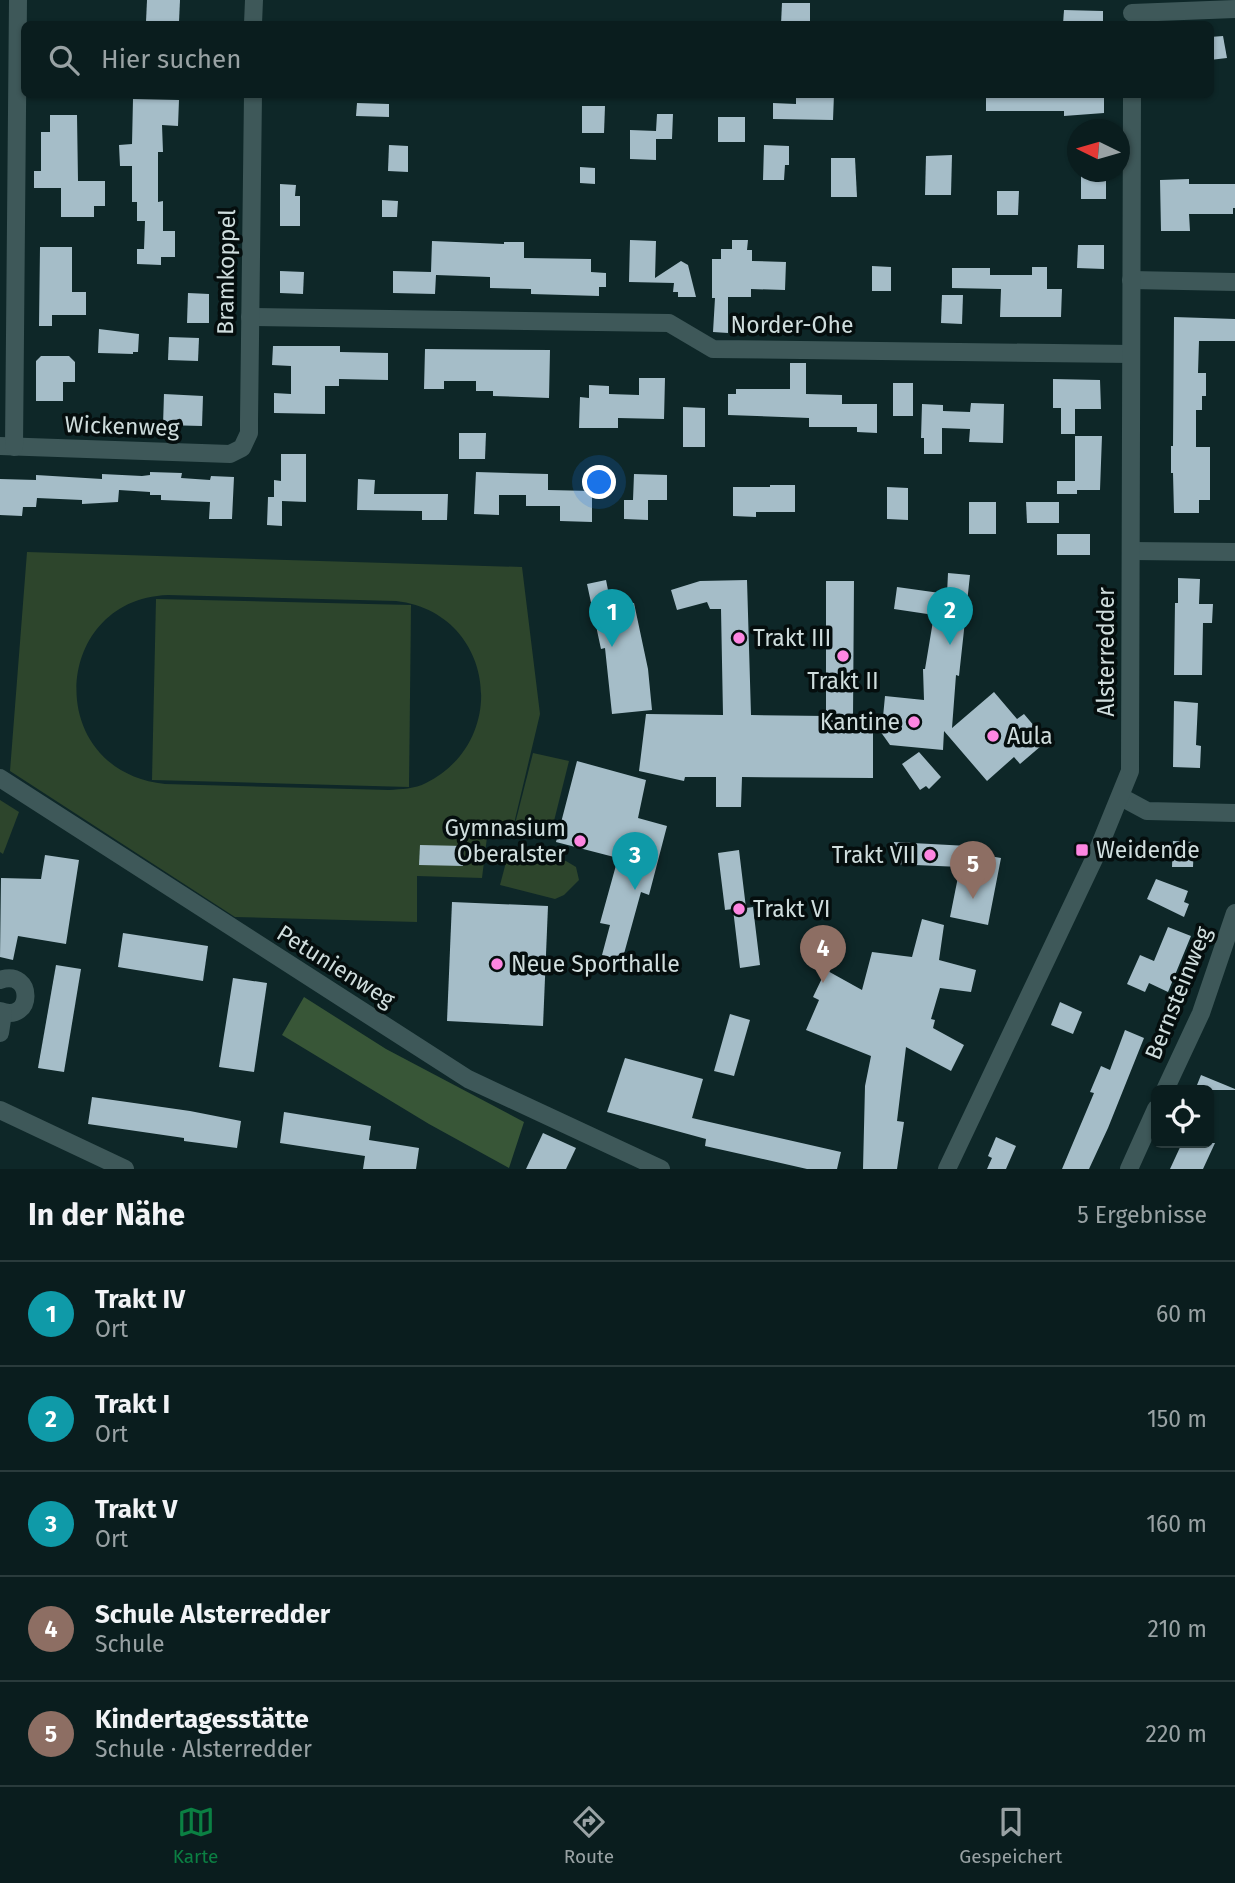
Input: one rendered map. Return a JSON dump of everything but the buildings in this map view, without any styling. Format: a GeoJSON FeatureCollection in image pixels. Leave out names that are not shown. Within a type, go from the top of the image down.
{"type":"FeatureCollection","features":[{"type":"Feature","properties":{"kind":"street"},"geometry":{"type":"LineString","coordinates":[[7,447],[18,0]]}},
{"type":"Feature","properties":{"kind":"street"},"geometry":{"type":"LineString","coordinates":[[253,21],[254,0]]}},
{"type":"Feature","properties":{"kind":"street"},"geometry":{"type":"LineString","coordinates":[[1132,13],[1235,9]]}},
{"type":"Feature","properties":{"kind":"street","name":"Bramkoppel"},"geometry":{"type":"LineString","coordinates":[[242,448],[249,433],[253,98]]}},
{"type":"Feature","properties":{"kind":"street","name":"Alsterredder"},"geometry":{"type":"LineString","coordinates":[[947,1169],[1095,858],[1130,771],[1132,98]]}},
{"type":"Feature","properties":{"kind":"street"},"geometry":{"type":"LineString","coordinates":[[1131,280],[1235,282]]}},
{"type":"Feature","properties":{"kind":"street","name":"Norder-Ohe"},"geometry":{"type":"LineString","coordinates":[[250,317],[668,323],[713,349],[1131,354]]}},
{"type":"Feature","properties":{"kind":"street","name":"Wickenweg"},"geometry":{"type":"LineString","coordinates":[[7,447],[230,454],[242,448]]}},
{"type":"Feature","properties":{"kind":"street"},"geometry":{"type":"LineString","coordinates":[[1131,551],[1235,552]]}},
{"type":"Feature","properties":{"kind":"street","name":"Petunienweg"},"geometry":{"type":"LineString","coordinates":[[0,778],[468,1079],[661,1169]]}},
{"type":"Feature","properties":{"kind":"street"},"geometry":{"type":"LineString","coordinates":[[1121,797],[1147,811],[1235,813]]}},
{"type":"Feature","properties":{"kind":"street","name":"Bernsteinweg"},"geometry":{"type":"LineString","coordinates":[[1167,1085],[1201,1013],[1235,914]]}},
{"type":"Feature","properties":{"kind":"street"},"geometry":{"type":"LineString","coordinates":[[0,980],[14,978],[26,991],[21,1008],[16,1012],[2,1012],[0,1033]]}},
{"type":"Feature","properties":{"kind":"street"},"geometry":{"type":"LineString","coordinates":[[0,1110],[125,1169]]}},
{"type":"Feature","properties":{"kind":"street"},"geometry":{"type":"LineString","coordinates":[[1129,1169],[1151,1120]]}},
{"type":"Feature","properties":{"kind":"green space"},"geometry":{"type":"Polygon","coordinates":[[[27,552],[522,567],[540,714],[512,832],[488,829],[482,878],[417,876],[417,922],[235,917],[10,771],[27,552]],[[168,595],[129,604],[101,624],[83,653],[76,686],[81,720],[97,750],[125,772],[165,784],[389,790],[422,785],[453,763],[471,738],[480,709],[480,680],[471,652],[454,628],[429,610],[396,601],[168,595]]]}},
{"type":"Feature","properties":{"kind":"green space"},"geometry":{"type":"Polygon","coordinates":[[[156,599],[411,605],[409,787],[152,780],[156,599]]]}},
{"type":"Feature","properties":{"kind":"green space"},"geometry":{"type":"Polygon","coordinates":[[[533,753],[569,761],[551,833],[515,824],[533,753]]]}},
{"type":"Feature","properties":{"kind":"green space"},"geometry":{"type":"Polygon","coordinates":[[[0,800],[19,812],[3,854],[0,852],[0,800]]]}},
{"type":"Feature","properties":{"kind":"green space"},"geometry":{"type":"Polygon","coordinates":[[[510,847],[566,861],[576,867],[579,880],[564,895],[555,899],[500,885],[510,847]]]}},
{"type":"Feature","properties":{"kind":"green space"},"geometry":{"type":"Polygon","coordinates":[[[304,997],[386,1049],[524,1122],[509,1168],[429,1124],[282,1035],[304,997]]]}},
{"type":"Feature","properties":{"kind":"place","name":"Trakt III"},"geometry":{"type":"Point","coordinates":[739,638]}},
{"type":"Feature","properties":{"kind":"place","name":"Trakt I"},"geometry":{"type":"Point","coordinates":[950,645]}},
{"type":"Feature","properties":{"kind":"place","name":"Trakt IV"},"geometry":{"type":"Point","coordinates":[612,647]}},
{"type":"Feature","properties":{"kind":"place","name":"Trakt II"},"geometry":{"type":"Point","coordinates":[843,656]}},
{"type":"Feature","properties":{"kind":"place","name":"Kantine"},"geometry":{"type":"Point","coordinates":[914,722]}},
{"type":"Feature","properties":{"kind":"place","name":"Aula"},"geometry":{"type":"Point","coordinates":[993,736]}},
{"type":"Feature","properties":{"kind":"place","name":"Gymnasium Oberalster"},"geometry":{"type":"Point","coordinates":[580,841]}},
{"type":"Feature","properties":{"kind":"place","name":"Weidende"},"geometry":{"type":"Point","coordinates":[1082,850]}},
{"type":"Feature","properties":{"kind":"place","name":"Trakt VII"},"geometry":{"type":"Point","coordinates":[930,855]}},
{"type":"Feature","properties":{"kind":"place","name":"Trakt V"},"geometry":{"type":"Point","coordinates":[635,890]}},
{"type":"Feature","properties":{"kind":"place","name":"Kindertagesstätte"},"geometry":{"type":"Point","coordinates":[973,899]}},
{"type":"Feature","properties":{"kind":"place","name":"Trakt VI"},"geometry":{"type":"Point","coordinates":[739,909]}},
{"type":"Feature","properties":{"kind":"place","name":"Neue Sporthalle"},"geometry":{"type":"Point","coordinates":[497,964]}},
{"type":"Feature","properties":{"kind":"place","name":"Schule Alsterredder"},"geometry":{"type":"Point","coordinates":[823,983]}}]}
